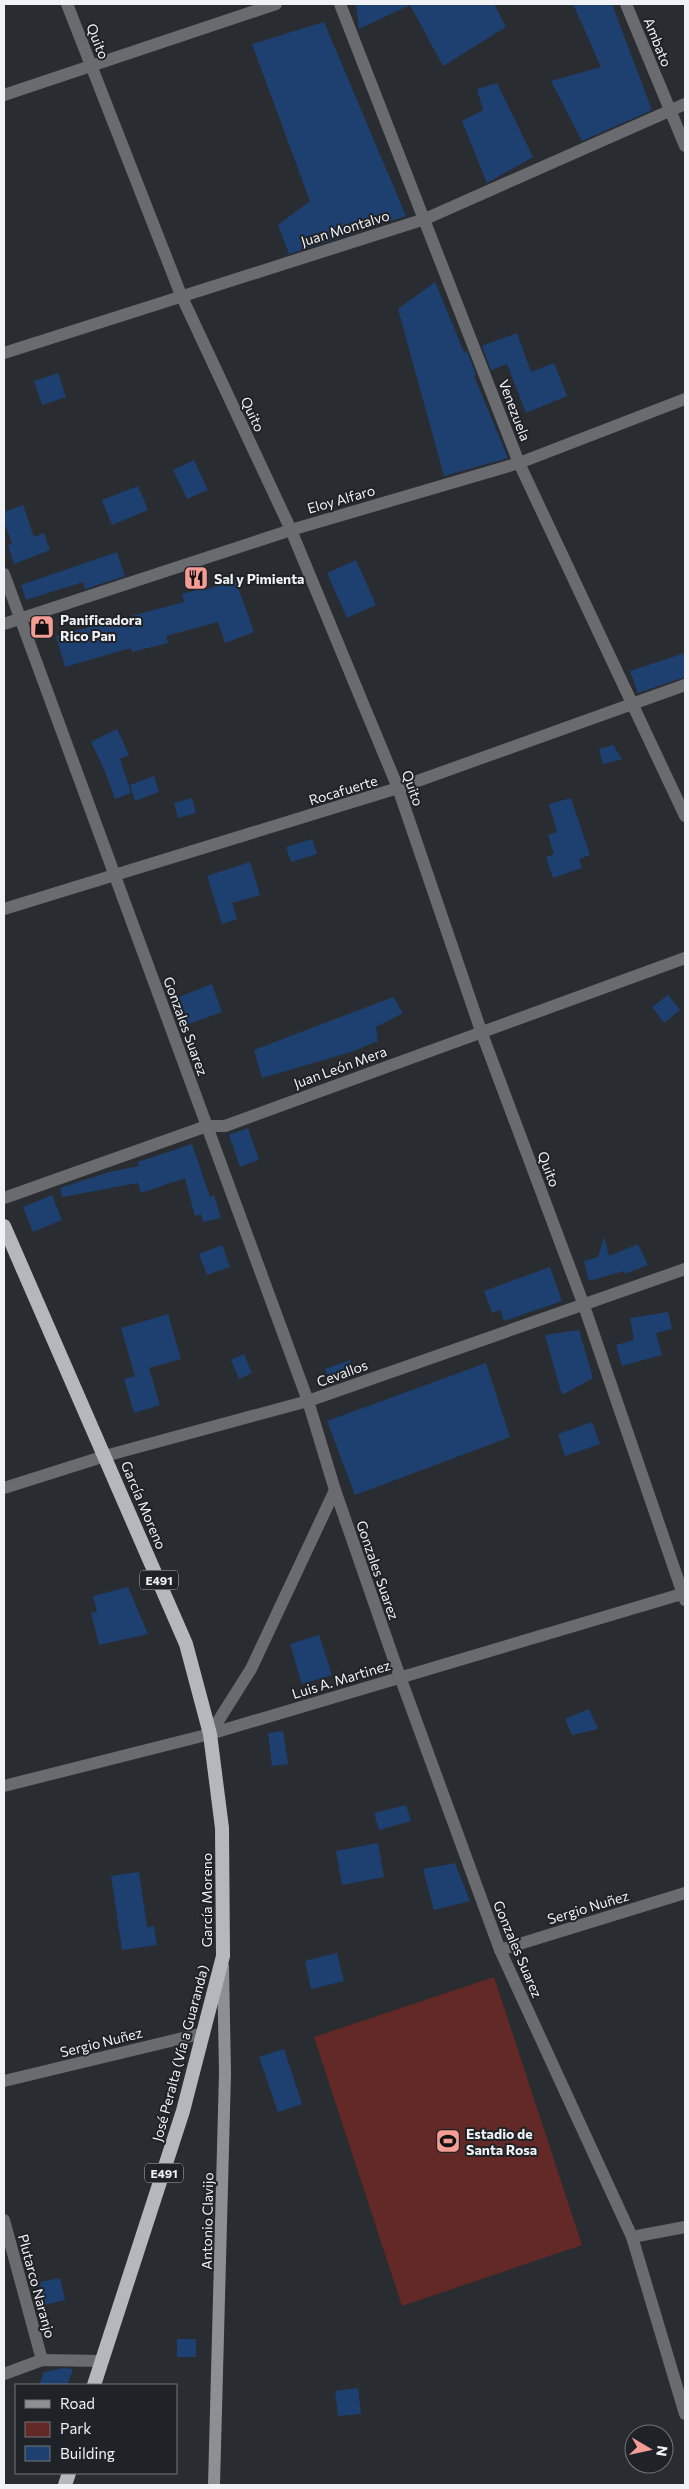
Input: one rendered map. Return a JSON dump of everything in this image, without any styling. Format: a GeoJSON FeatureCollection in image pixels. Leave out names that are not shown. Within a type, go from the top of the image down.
{"type":"FeatureCollection","features":[{"type":"Feature","properties":{"kind":"highway","name":"García Moreno"},"geometry":{"type":"LineString","coordinates":[[4,1226],[186,1644],[210,1734],[222,1828],[222,1956]]}},
{"type":"Feature","properties":{"kind":"highway","name":"José Peralta (Vía a Guaranda)"},"geometry":{"type":"LineString","coordinates":[[94,2384],[184,2111],[222,1956]]}},
{"type":"Feature","properties":{"kind":"main road","name":"Antonio Clavijo"},"geometry":{"type":"LineString","coordinates":[[214,2485],[226,2073],[222,1956]]}},
{"type":"Feature","properties":{"kind":"street","name":"Quito"},"geometry":{"type":"LineString","coordinates":[[67,4],[181,295],[291,530],[398,788],[481,1031],[583,1303],[684,1596]]}},
{"type":"Feature","properties":{"kind":"street"},"geometry":{"type":"LineString","coordinates":[[4,95],[276,4]]}},
{"type":"Feature","properties":{"kind":"street","name":"Venezuela"},"geometry":{"type":"LineString","coordinates":[[340,4],[519,462],[685,816]]}},
{"type":"Feature","properties":{"kind":"street","name":"Ambato"},"geometry":{"type":"LineString","coordinates":[[626,4],[685,146]]}},
{"type":"Feature","properties":{"kind":"street","name":"Juan Montalvo"},"geometry":{"type":"LineString","coordinates":[[4,353],[181,295],[425,219],[685,104]]}},
{"type":"Feature","properties":{"kind":"street","name":"Eloy Alfaro"},"geometry":{"type":"LineString","coordinates":[[4,624],[291,530],[519,462],[685,399]]}},
{"type":"Feature","properties":{"kind":"street","name":"Gonzales Suarez"},"geometry":{"type":"LineString","coordinates":[[4,574],[308,1402],[335,1490],[400,1677],[500,1950],[632,2237],[685,2414]]}},
{"type":"Feature","properties":{"kind":"street","name":"Rocafuerte"},"geometry":{"type":"LineString","coordinates":[[4,908],[398,788],[685,685]]}},
{"type":"Feature","properties":{"kind":"street","name":"Juan León Mera"},"geometry":{"type":"LineString","coordinates":[[4,1198],[207,1126],[225,1126],[685,958]]}},
{"type":"Feature","properties":{"kind":"street","name":"Cevallos"},"geometry":{"type":"LineString","coordinates":[[4,1488],[105,1456],[308,1402],[583,1303],[685,1269]]}},
{"type":"Feature","properties":{"kind":"street"},"geometry":{"type":"LineString","coordinates":[[210,1734],[251,1669],[335,1490]]}},
{"type":"Feature","properties":{"kind":"street","name":"Luis A. Martinez"},"geometry":{"type":"LineString","coordinates":[[4,1786],[210,1734],[400,1677],[684,1596]]}},
{"type":"Feature","properties":{"kind":"street","name":"Sergio Nuñez"},"geometry":{"type":"LineString","coordinates":[[500,1950],[685,1893]]}},
{"type":"Feature","properties":{"kind":"street","name":"Sergio Nuñez"},"geometry":{"type":"LineString","coordinates":[[4,2081],[204,2033]]}},
{"type":"Feature","properties":{"kind":"street","name":"Plutarco Naranjo"},"geometry":{"type":"LineString","coordinates":[[4,2220],[42,2360]]}},
{"type":"Feature","properties":{"kind":"street"},"geometry":{"type":"LineString","coordinates":[[632,2237],[685,2227]]}},
{"type":"Feature","properties":{"kind":"street"},"geometry":{"type":"LineString","coordinates":[[4,2374],[42,2360],[102,2361]]}},
{"type":"Feature","properties":{"kind":"green space","name":"Estadio de Santa Rosa"},"geometry":{"type":"Polygon","coordinates":[[[494,1977],[582,2245],[402,2306],[314,2037],[494,1977]]]}},
{"type":"Feature","properties":{"kind":"building"},"geometry":{"type":"Polygon","coordinates":[[[356,4],[494,4],[506,27],[443,66],[410,5],[359,29],[356,4]]]}},
{"type":"Feature","properties":{"kind":"building"},"geometry":{"type":"Polygon","coordinates":[[[573,4],[612,4],[652,110],[582,141],[551,81],[601,67],[573,4]]]}},
{"type":"Feature","properties":{"kind":"building"},"geometry":{"type":"Polygon","coordinates":[[[324,22],[406,216],[289,254],[278,225],[310,201],[252,44],[324,22]]]}},
{"type":"Feature","properties":{"kind":"building"},"geometry":{"type":"Polygon","coordinates":[[[497,83],[533,157],[487,183],[462,121],[483,110],[477,89],[497,83]]]}},
{"type":"Feature","properties":{"kind":"building"},"geometry":{"type":"Polygon","coordinates":[[[435,282],[464,352],[467,351],[476,375],[474,376],[508,458],[444,476],[398,309],[435,282]]]}},
{"type":"Feature","properties":{"kind":"building"},"geometry":{"type":"Polygon","coordinates":[[[517,333],[531,372],[554,363],[567,396],[526,413],[507,364],[491,370],[482,346],[517,333]]]}},
{"type":"Feature","properties":{"kind":"building"},"geometry":{"type":"Polygon","coordinates":[[[58,373],[66,397],[42,405],[34,381],[58,373]]]}},
{"type":"Feature","properties":{"kind":"building"},"geometry":{"type":"Polygon","coordinates":[[[194,460],[208,490],[187,499],[173,470],[194,460]]]}},
{"type":"Feature","properties":{"kind":"building"},"geometry":{"type":"Polygon","coordinates":[[[138,486],[148,510],[112,525],[102,500],[138,486]]]}},
{"type":"Feature","properties":{"kind":"building"},"geometry":{"type":"Polygon","coordinates":[[[23,505],[34,537],[44,533],[50,550],[14,564],[8,545],[12,544],[4,521],[4,512],[23,505]]]}},
{"type":"Feature","properties":{"kind":"building"},"geometry":{"type":"Polygon","coordinates":[[[117,552],[125,576],[85,589],[83,582],[26,600],[21,585],[117,552]]]}},
{"type":"Feature","properties":{"kind":"building"},"geometry":{"type":"Polygon","coordinates":[[[356,560],[376,605],[347,618],[327,573],[356,560]]]}},
{"type":"Feature","properties":{"kind":"building"},"geometry":{"type":"Polygon","coordinates":[[[235,579],[254,632],[225,643],[218,622],[166,636],[168,643],[132,652],[131,648],[65,667],[56,636],[184,602],[182,594],[204,588],[205,590],[235,579]]]}},
{"type":"Feature","properties":{"kind":"building"},"geometry":{"type":"Polygon","coordinates":[[[685,653],[685,677],[638,693],[630,671],[685,653]]]}},
{"type":"Feature","properties":{"kind":"building"},"geometry":{"type":"Polygon","coordinates":[[[117,729],[129,755],[120,759],[131,793],[115,799],[105,771],[91,742],[117,729]]]}},
{"type":"Feature","properties":{"kind":"building"},"geometry":{"type":"Polygon","coordinates":[[[613,745],[622,759],[603,764],[599,749],[613,745]]]}},
{"type":"Feature","properties":{"kind":"building"},"geometry":{"type":"Polygon","coordinates":[[[154,776],[159,792],[135,801],[130,785],[154,776]]]}},
{"type":"Feature","properties":{"kind":"building"},"geometry":{"type":"Polygon","coordinates":[[[192,798],[196,813],[178,818],[174,803],[192,798]]]}},
{"type":"Feature","properties":{"kind":"building"},"geometry":{"type":"Polygon","coordinates":[[[571,798],[590,855],[579,859],[582,868],[553,878],[546,857],[554,854],[548,835],[557,832],[549,804],[571,798]]]}},
{"type":"Feature","properties":{"kind":"building"},"geometry":{"type":"Polygon","coordinates":[[[312,839],[317,854],[291,862],[286,847],[312,839]]]}},
{"type":"Feature","properties":{"kind":"building"},"geometry":{"type":"Polygon","coordinates":[[[250,862],[260,895],[232,903],[237,919],[222,924],[207,876],[250,862]]]}},
{"type":"Feature","properties":{"kind":"building"},"geometry":{"type":"Polygon","coordinates":[[[212,984],[222,1012],[189,1024],[179,997],[212,984]]]}},
{"type":"Feature","properties":{"kind":"building"},"geometry":{"type":"Polygon","coordinates":[[[668,995],[680,1010],[664,1023],[652,1007],[668,995]]]}},
{"type":"Feature","properties":{"kind":"building"},"geometry":{"type":"Polygon","coordinates":[[[393,997],[403,1013],[376,1027],[378,1041],[351,1052],[262,1078],[254,1050],[393,997]]]}},
{"type":"Feature","properties":{"kind":"building"},"geometry":{"type":"Polygon","coordinates":[[[248,1128],[259,1160],[240,1167],[229,1135],[248,1128]]]}},
{"type":"Feature","properties":{"kind":"building"},"geometry":{"type":"Polygon","coordinates":[[[192,1144],[210,1197],[214,1195],[221,1218],[203,1222],[201,1214],[195,1216],[185,1178],[141,1193],[138,1183],[62,1197],[60,1188],[109,1172],[139,1166],[138,1162],[192,1144]]]}},
{"type":"Feature","properties":{"kind":"building"},"geometry":{"type":"Polygon","coordinates":[[[52,1195],[62,1220],[33,1232],[23,1207],[52,1195]]]}},
{"type":"Feature","properties":{"kind":"building"},"geometry":{"type":"Polygon","coordinates":[[[604,1237],[609,1256],[638,1244],[648,1265],[625,1274],[624,1271],[589,1281],[584,1261],[598,1257],[604,1237]]]}},
{"type":"Feature","properties":{"kind":"building"},"geometry":{"type":"Polygon","coordinates":[[[222,1245],[230,1267],[207,1275],[199,1254],[222,1245]]]}},
{"type":"Feature","properties":{"kind":"building"},"geometry":{"type":"Polygon","coordinates":[[[550,1267],[562,1301],[504,1321],[500,1310],[492,1313],[484,1291],[550,1267]]]}},
{"type":"Feature","properties":{"kind":"building"},"geometry":{"type":"Polygon","coordinates":[[[668,1312],[672,1329],[656,1333],[662,1355],[622,1366],[616,1345],[634,1340],[630,1318],[668,1312]]]}},
{"type":"Feature","properties":{"kind":"building"},"geometry":{"type":"Polygon","coordinates":[[[168,1314],[181,1359],[149,1368],[160,1405],[134,1413],[124,1379],[135,1376],[121,1328],[168,1314]]]}},
{"type":"Feature","properties":{"kind":"building"},"geometry":{"type":"Polygon","coordinates":[[[579,1330],[593,1378],[562,1395],[545,1335],[579,1330]]]}},
{"type":"Feature","properties":{"kind":"building"},"geometry":{"type":"Polygon","coordinates":[[[244,1354],[252,1373],[239,1379],[231,1360],[244,1354]]]}},
{"type":"Feature","properties":{"kind":"building"},"geometry":{"type":"Polygon","coordinates":[[[350,1360],[356,1374],[331,1384],[325,1369],[350,1360]]]}},
{"type":"Feature","properties":{"kind":"building"},"geometry":{"type":"Polygon","coordinates":[[[486,1363],[510,1437],[355,1495],[327,1421],[486,1363]]]}},
{"type":"Feature","properties":{"kind":"building"},"geometry":{"type":"Polygon","coordinates":[[[592,1422],[600,1444],[565,1456],[558,1434],[592,1422]]]}},
{"type":"Feature","properties":{"kind":"building"},"geometry":{"type":"Polygon","coordinates":[[[128,1587],[148,1634],[99,1645],[91,1613],[97,1612],[93,1596],[128,1587]]]}},
{"type":"Feature","properties":{"kind":"building"},"geometry":{"type":"Polygon","coordinates":[[[319,1635],[332,1675],[302,1684],[290,1644],[319,1635]]]}},
{"type":"Feature","properties":{"kind":"building"},"geometry":{"type":"Polygon","coordinates":[[[589,1709],[598,1729],[572,1735],[565,1719],[589,1709]]]}},
{"type":"Feature","properties":{"kind":"building"},"geometry":{"type":"Polygon","coordinates":[[[283,1731],[288,1764],[272,1766],[268,1733],[283,1731]]]}},
{"type":"Feature","properties":{"kind":"building"},"geometry":{"type":"Polygon","coordinates":[[[406,1805],[411,1821],[379,1830],[374,1813],[406,1805]]]}},
{"type":"Feature","properties":{"kind":"building"},"geometry":{"type":"Polygon","coordinates":[[[378,1843],[384,1877],[342,1885],[336,1851],[378,1843]]]}},
{"type":"Feature","properties":{"kind":"building"},"geometry":{"type":"Polygon","coordinates":[[[455,1863],[470,1901],[434,1910],[423,1869],[455,1863]]]}},
{"type":"Feature","properties":{"kind":"building"},"geometry":{"type":"Polygon","coordinates":[[[139,1872],[147,1927],[154,1926],[157,1945],[122,1950],[111,1876],[139,1872]]]}},
{"type":"Feature","properties":{"kind":"building"},"geometry":{"type":"Polygon","coordinates":[[[337,1953],[344,1981],[311,1989],[305,1961],[337,1953]]]}},
{"type":"Feature","properties":{"kind":"building"},"geometry":{"type":"Polygon","coordinates":[[[284,2049],[302,2104],[278,2112],[259,2057],[284,2049]]]}},
{"type":"Feature","properties":{"kind":"building"},"geometry":{"type":"Polygon","coordinates":[[[60,2278],[65,2300],[44,2305],[40,2282],[60,2278]]]}},
{"type":"Feature","properties":{"kind":"building"},"geometry":{"type":"Polygon","coordinates":[[[177,2339],[196,2339],[196,2357],[177,2357],[177,2339]]]}},
{"type":"Feature","properties":{"kind":"building"},"geometry":{"type":"Polygon","coordinates":[[[63,2368],[73,2369],[67,2384],[39,2384],[44,2372],[63,2368]]]}},
{"type":"Feature","properties":{"kind":"building"},"geometry":{"type":"Polygon","coordinates":[[[358,2388],[361,2414],[338,2416],[335,2391],[358,2388]]]}},
{"type":"Feature","properties":{"kind":"place","name":"Sal y Pimienta"},"geometry":{"type":"Point","coordinates":[196,578]}},
{"type":"Feature","properties":{"kind":"place","name":"Panificadora Rico Pan"},"geometry":{"type":"Point","coordinates":[42,627]}},
{"type":"Feature","properties":{"kind":"place","name":"Estadio de Santa Rosa"},"geometry":{"type":"Point","coordinates":[448,2141]}}]}
